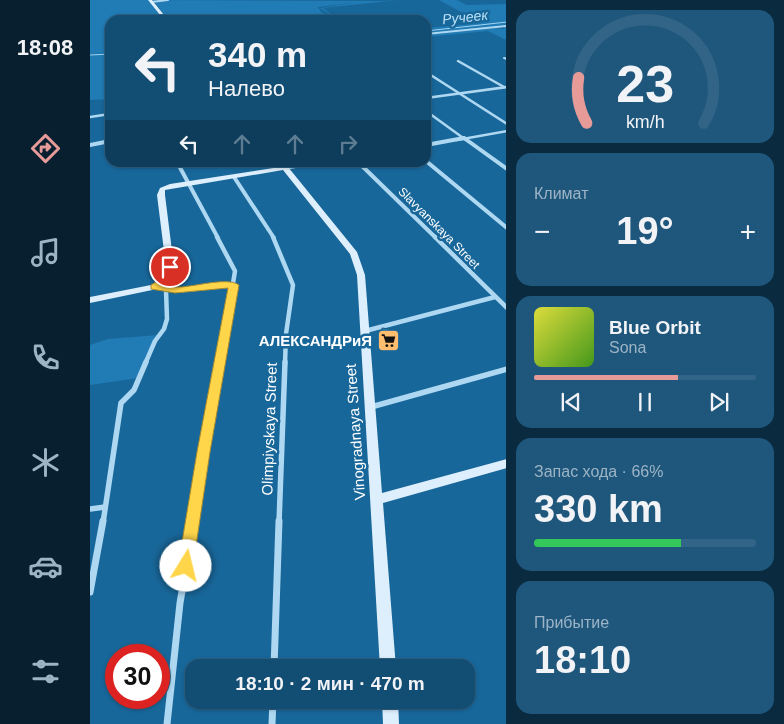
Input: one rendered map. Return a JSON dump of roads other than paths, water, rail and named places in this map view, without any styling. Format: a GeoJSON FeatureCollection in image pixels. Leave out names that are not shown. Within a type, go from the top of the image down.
{"type":"FeatureCollection","features":[{"type":"Feature","properties":{"kind":"street"},"geometry":{"type":"LineString","coordinates":[[151,1],[168,0]]}},
{"type":"Feature","properties":{"kind":"street"},"geometry":{"type":"LineString","coordinates":[[151,1],[162,15]]}},
{"type":"Feature","properties":{"kind":"street"},"geometry":{"type":"LineString","coordinates":[[431,34],[506,26]]}},
{"type":"Feature","properties":{"kind":"street"},"geometry":{"type":"LineString","coordinates":[[458,61],[506,88]]}},
{"type":"Feature","properties":{"kind":"street"},"geometry":{"type":"LineString","coordinates":[[431,75],[506,124]]}},
{"type":"Feature","properties":{"kind":"street"},"geometry":{"type":"LineString","coordinates":[[431,97],[506,88]]}},
{"type":"Feature","properties":{"kind":"street"},"geometry":{"type":"LineString","coordinates":[[431,114],[506,169]]}},
{"type":"Feature","properties":{"kind":"street"},"geometry":{"type":"LineString","coordinates":[[90,117],[105,115]]}},
{"type":"Feature","properties":{"kind":"street"},"geometry":{"type":"LineString","coordinates":[[431,144],[506,131]]}},
{"type":"Feature","properties":{"kind":"street"},"geometry":{"type":"LineString","coordinates":[[90,145],[105,143]]}},
{"type":"Feature","properties":{"kind":"street"},"geometry":{"type":"LineString","coordinates":[[431,165],[506,228]]}},
{"type":"Feature","properties":{"kind":"street"},"geometry":{"type":"LineString","coordinates":[[166,724],[183,584],[235,271],[180,167]]}},
{"type":"Feature","properties":{"kind":"street"},"geometry":{"type":"LineString","coordinates":[[90,300],[154,287],[166,280],[170,267],[161,192],[170,186],[234,177],[274,167]]}},
{"type":"Feature","properties":{"kind":"street","name":"Vinogradnaya Street"},"geometry":{"type":"LineString","coordinates":[[284,167],[354,254],[361,275],[387,659]]}},
{"type":"Feature","properties":{"kind":"street","name":"Slavyanskaya Street"},"geometry":{"type":"LineString","coordinates":[[363,167],[506,308]]}},
{"type":"Feature","properties":{"kind":"street","name":"Olimpiyskaya Street"},"geometry":{"type":"LineString","coordinates":[[234,177],[273,236],[293,285],[286,344],[274,659]]}},
{"type":"Feature","properties":{"kind":"street"},"geometry":{"type":"LineString","coordinates":[[154,287],[166,290],[234,285]]}},
{"type":"Feature","properties":{"kind":"street"},"geometry":{"type":"LineString","coordinates":[[90,592],[98,557],[121,403],[134,390],[155,341],[164,329],[167,318],[166,290]]}},
{"type":"Feature","properties":{"kind":"street"},"geometry":{"type":"LineString","coordinates":[[365,331],[495,297]]}},
{"type":"Feature","properties":{"kind":"street"},"geometry":{"type":"LineString","coordinates":[[371,407],[506,369]]}},
{"type":"Feature","properties":{"kind":"street"},"geometry":{"type":"LineString","coordinates":[[376,500],[506,463]]}},
{"type":"Feature","properties":{"kind":"street"},"geometry":{"type":"LineString","coordinates":[[90,509],[105,507]]}},
{"type":"Feature","properties":{"kind":"street"},"geometry":{"type":"LineString","coordinates":[[90,558],[98,557]]}},
{"type":"Feature","properties":{"kind":"street"},"geometry":{"type":"LineString","coordinates":[[272,724],[273,709]]}},
{"type":"Feature","properties":{"kind":"street"},"geometry":{"type":"LineString","coordinates":[[390,709],[391,724]]}},
{"type":"Feature","properties":{"kind":"waterway","name":"Ручеек"},"geometry":{"type":"LineString","coordinates":[[431,30],[506,22]]}},
{"type":"Feature","properties":{"kind":"waterway","name":"Ручеек"},"geometry":{"type":"LineString","coordinates":[[90,55],[105,54]]}},
{"type":"Feature","properties":{"kind":"place","name":"АЛЕКСАНДРиЯ"},"geometry":{"type":"Point","coordinates":[388,340]}}]}
